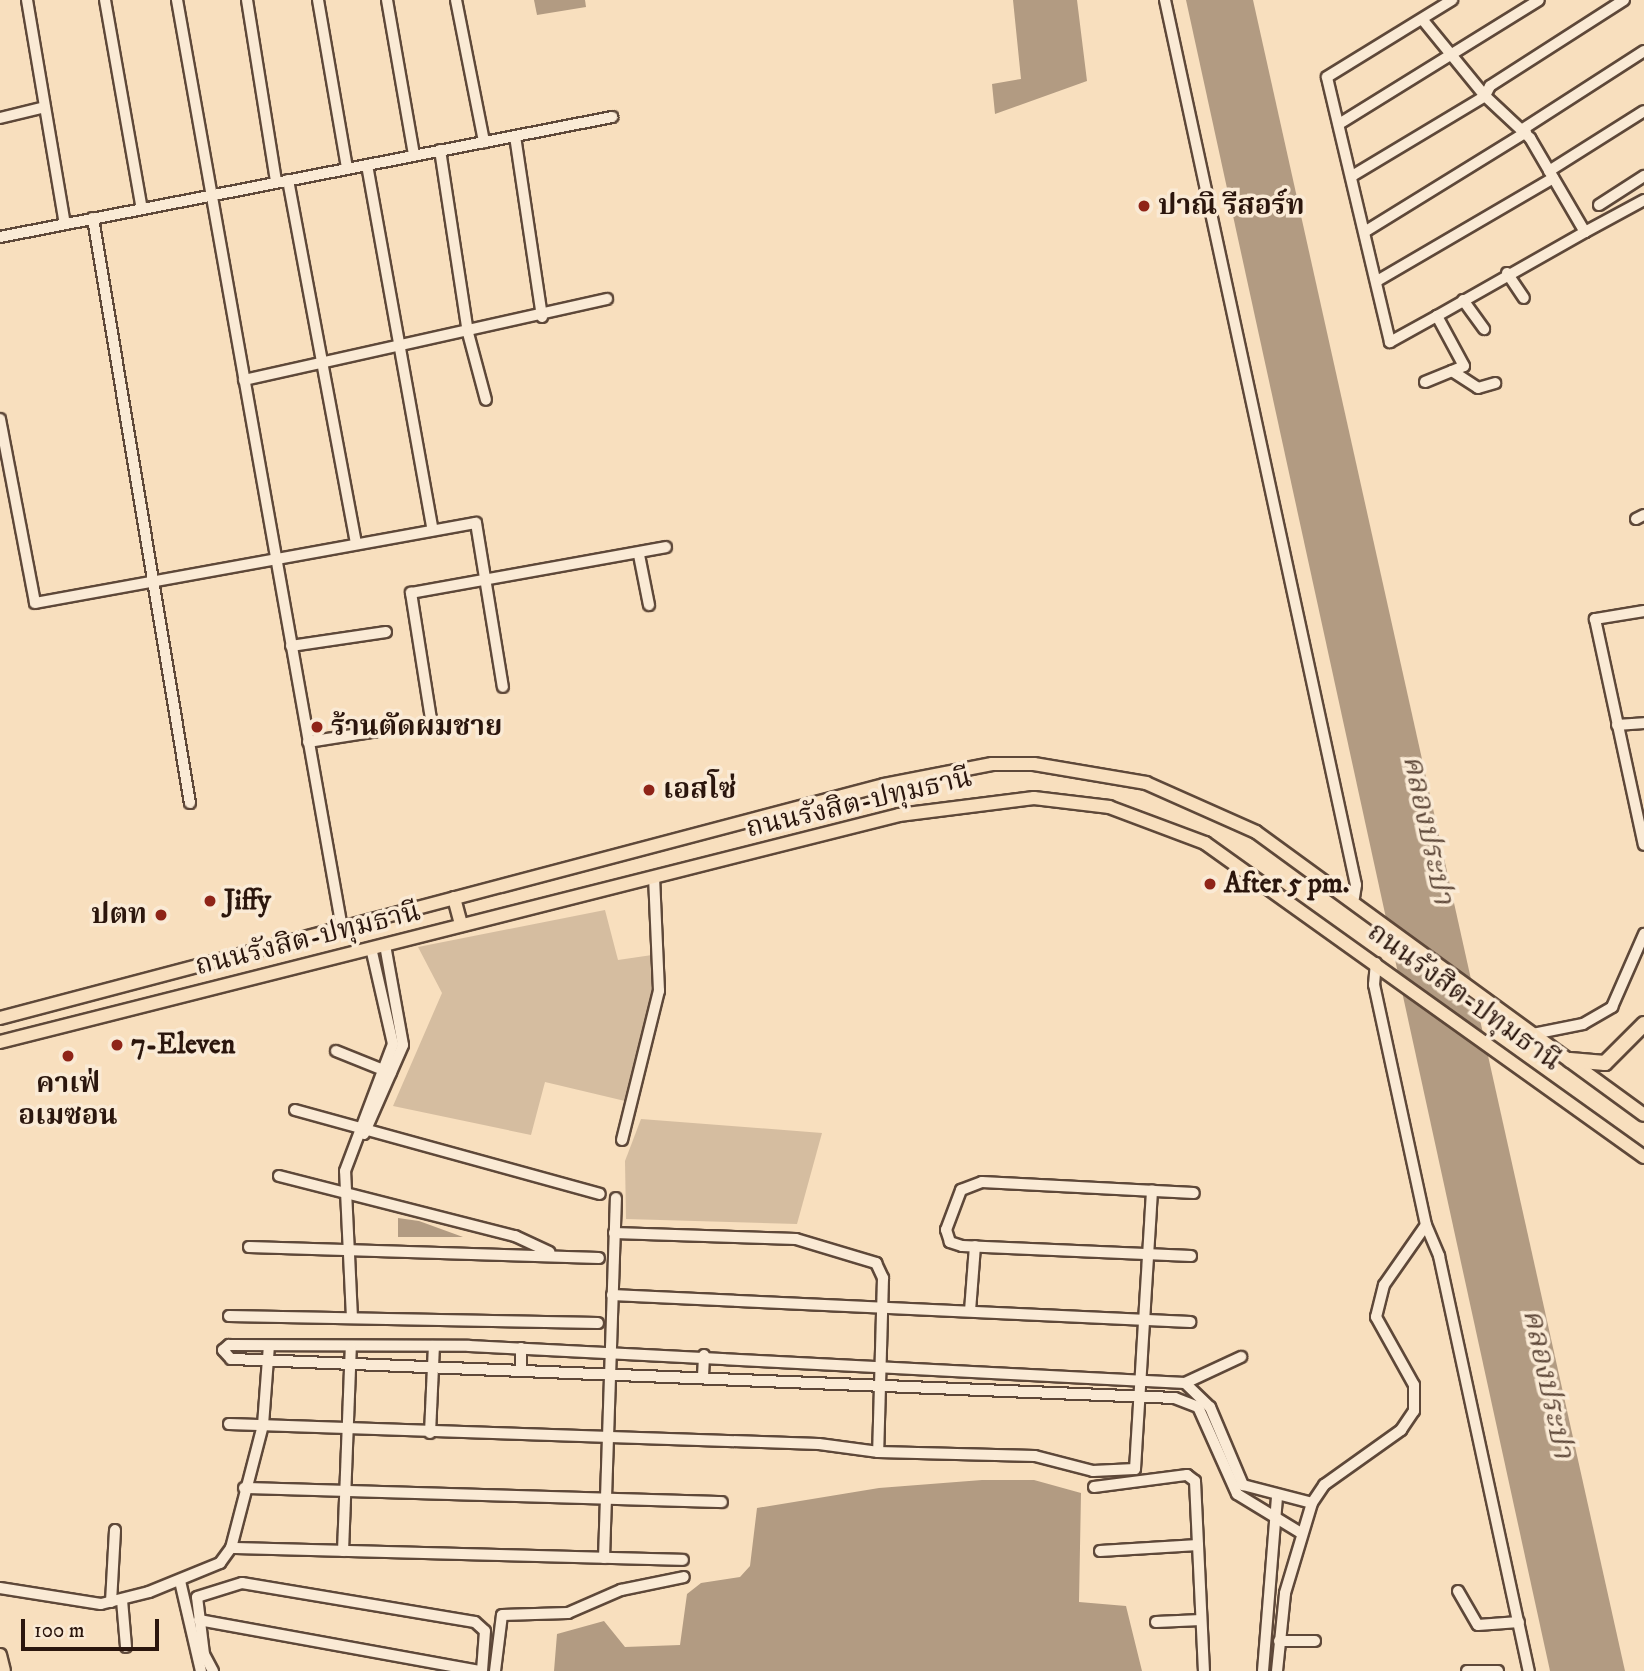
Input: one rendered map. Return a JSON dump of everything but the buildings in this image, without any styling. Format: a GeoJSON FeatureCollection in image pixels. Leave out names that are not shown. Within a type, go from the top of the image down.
{"type":"FeatureCollection","features":[{"type":"Feature","properties":{"kind":"highway"},"geometry":{"type":"LineString","coordinates":[[1570,1060],[1605,1063],[1644,1024]]}},
{"type":"Feature","properties":{"kind":"main road","name":"ถนนรังสิต-ปทุมธานี"},"geometry":{"type":"LineString","coordinates":[[0,1018],[931,774],[1013,763],[1076,768],[1179,794],[1256,832],[1354,898],[1644,1115]]}},
{"type":"Feature","properties":{"kind":"main road","name":"ถนนรังสิต-ปทุมธานี"},"geometry":{"type":"LineString","coordinates":[[0,1042],[654,877],[962,803],[1013,797],[1084,802],[1141,816],[1205,843],[1381,966],[1644,1157]]}},
{"type":"Feature","properties":{"kind":"main road"},"geometry":{"type":"LineString","coordinates":[[454,898],[461,925]]}},
{"type":"Feature","properties":{"kind":"main road"},"geometry":{"type":"LineString","coordinates":[[0,1655],[4,1671]]}},
{"type":"Feature","properties":{"kind":"street"},"geometry":{"type":"LineString","coordinates":[[27,0],[65,224]]}},
{"type":"Feature","properties":{"kind":"street"},"geometry":{"type":"LineString","coordinates":[[105,0],[142,209]]}},
{"type":"Feature","properties":{"kind":"street"},"geometry":{"type":"LineString","coordinates":[[177,0],[342,928]]}},
{"type":"Feature","properties":{"kind":"street"},"geometry":{"type":"LineString","coordinates":[[247,0],[276,182]]}},
{"type":"Feature","properties":{"kind":"street"},"geometry":{"type":"LineString","coordinates":[[318,0],[347,169]]}},
{"type":"Feature","properties":{"kind":"street"},"geometry":{"type":"LineString","coordinates":[[387,0],[414,155]]}},
{"type":"Feature","properties":{"kind":"street"},"geometry":{"type":"LineString","coordinates":[[456,0],[484,142]]}},
{"type":"Feature","properties":{"kind":"street"},"geometry":{"type":"LineString","coordinates":[[1165,0],[1353,872],[1354,898]]}},
{"type":"Feature","properties":{"kind":"street"},"geometry":{"type":"LineString","coordinates":[[1452,0],[1328,77],[1390,342],[1507,273],[1644,200]]}},
{"type":"Feature","properties":{"kind":"street"},"geometry":{"type":"LineString","coordinates":[[1339,124],[1539,0]]}},
{"type":"Feature","properties":{"kind":"street"},"geometry":{"type":"LineString","coordinates":[[1352,176],[1485,96],[1490,86],[1624,0]]}},
{"type":"Feature","properties":{"kind":"street"},"geometry":{"type":"LineString","coordinates":[[1422,19],[1485,96],[1524,131],[1585,232]]}},
{"type":"Feature","properties":{"kind":"street"},"geometry":{"type":"LineString","coordinates":[[1366,231],[1644,51]]}},
{"type":"Feature","properties":{"kind":"street"},"geometry":{"type":"LineString","coordinates":[[0,118],[46,107]]}},
{"type":"Feature","properties":{"kind":"street"},"geometry":{"type":"LineString","coordinates":[[1377,281],[1551,174],[1644,111]]}},
{"type":"Feature","properties":{"kind":"street"},"geometry":{"type":"LineString","coordinates":[[0,237],[612,117]]}},
{"type":"Feature","properties":{"kind":"street"},"geometry":{"type":"LineString","coordinates":[[514,136],[542,317]]}},
{"type":"Feature","properties":{"kind":"street"},"geometry":{"type":"LineString","coordinates":[[440,150],[468,333],[486,400]]}},
{"type":"Feature","properties":{"kind":"street"},"geometry":{"type":"LineString","coordinates":[[367,164],[433,530]]}},
{"type":"Feature","properties":{"kind":"street"},"geometry":{"type":"LineString","coordinates":[[1599,205],[1644,176]]}},
{"type":"Feature","properties":{"kind":"street"},"geometry":{"type":"LineString","coordinates":[[288,180],[356,544]]}},
{"type":"Feature","properties":{"kind":"street"},"geometry":{"type":"LineString","coordinates":[[93,218],[151,583],[190,803]]}},
{"type":"Feature","properties":{"kind":"street"},"geometry":{"type":"LineString","coordinates":[[1507,273],[1524,298]]}},
{"type":"Feature","properties":{"kind":"street"},"geometry":{"type":"LineString","coordinates":[[244,380],[542,317],[607,299]]}},
{"type":"Feature","properties":{"kind":"street"},"geometry":{"type":"LineString","coordinates":[[1463,300],[1484,329]]}},
{"type":"Feature","properties":{"kind":"street"},"geometry":{"type":"LineString","coordinates":[[1425,382],[1464,366],[1437,316]]}},
{"type":"Feature","properties":{"kind":"street"},"geometry":{"type":"LineString","coordinates":[[1452,370],[1478,388],[1495,383]]}},
{"type":"Feature","properties":{"kind":"street"},"geometry":{"type":"LineString","coordinates":[[0,419],[35,603],[476,523],[503,687]]}},
{"type":"Feature","properties":{"kind":"street"},"geometry":{"type":"LineString","coordinates":[[431,719],[411,593],[639,555],[666,547]]}},
{"type":"Feature","properties":{"kind":"street"},"geometry":{"type":"LineString","coordinates":[[639,555],[649,604]]}},
{"type":"Feature","properties":{"kind":"street"},"geometry":{"type":"LineString","coordinates":[[1644,611],[1595,619],[1644,845]]}},
{"type":"Feature","properties":{"kind":"street"},"geometry":{"type":"LineString","coordinates":[[291,646],[386,632]]}},
{"type":"Feature","properties":{"kind":"street"},"geometry":{"type":"LineString","coordinates":[[1617,725],[1644,723]]}},
{"type":"Feature","properties":{"kind":"street"},"geometry":{"type":"LineString","coordinates":[[308,742],[384,730]]}},
{"type":"Feature","properties":{"kind":"street"},"geometry":{"type":"LineString","coordinates":[[622,1140],[659,991],[654,877]]}},
{"type":"Feature","properties":{"kind":"street"},"geometry":{"type":"LineString","coordinates":[[1534,1034],[1583,1024],[1612,1007],[1644,934]]}},
{"type":"Feature","properties":{"kind":"street"},"geometry":{"type":"LineString","coordinates":[[352,1318],[344,1195],[355,1141],[364,1129],[391,1072],[403,1024],[385,945]]}},
{"type":"Feature","properties":{"kind":"street"},"geometry":{"type":"LineString","coordinates":[[371,948],[392,1028],[391,1072]]}},
{"type":"Feature","properties":{"kind":"street"},"geometry":{"type":"LineString","coordinates":[[1381,966],[1374,985],[1426,1224],[1438,1256],[1530,1671]]}},
{"type":"Feature","properties":{"kind":"street"},"geometry":{"type":"LineString","coordinates":[[336,1051],[391,1072]]}},
{"type":"Feature","properties":{"kind":"street"},"geometry":{"type":"LineString","coordinates":[[295,1110],[600,1194]]}},
{"type":"Feature","properties":{"kind":"street"},"geometry":{"type":"LineString","coordinates":[[279,1176],[344,1195],[515,1236],[552,1253]]}},
{"type":"Feature","properties":{"kind":"street"},"geometry":{"type":"LineString","coordinates":[[1191,1256],[975,1246],[950,1242],[946,1230],[956,1201],[970,1185],[1194,1193]]}},
{"type":"Feature","properties":{"kind":"street"},"geometry":{"type":"LineString","coordinates":[[229,1424],[348,1431],[819,1444],[878,1452],[1035,1456],[1085,1471],[1128,1470],[1140,1458],[1152,1191]]}},
{"type":"Feature","properties":{"kind":"street"},"geometry":{"type":"LineString","coordinates":[[604,1558],[616,1198]]}},
{"type":"Feature","properties":{"kind":"street"},"geometry":{"type":"LineString","coordinates":[[1277,1671],[1279,1641],[1301,1533],[1312,1503],[1324,1485],[1401,1430],[1414,1411],[1414,1385],[1376,1317],[1384,1285],[1426,1224]]}},
{"type":"Feature","properties":{"kind":"street"},"geometry":{"type":"LineString","coordinates":[[614,1233],[796,1239],[840,1248],[880,1266],[884,1307],[878,1452]]}},
{"type":"Feature","properties":{"kind":"street"},"geometry":{"type":"LineString","coordinates":[[970,1311],[975,1246]]}},
{"type":"Feature","properties":{"kind":"street"},"geometry":{"type":"LineString","coordinates":[[249,1247],[552,1253],[599,1258]]}},
{"type":"Feature","properties":{"kind":"street"},"geometry":{"type":"LineString","coordinates":[[612,1295],[1190,1322]]}},
{"type":"Feature","properties":{"kind":"street"},"geometry":{"type":"LineString","coordinates":[[229,1316],[598,1323]]}},
{"type":"Feature","properties":{"kind":"street"},"geometry":{"type":"LineString","coordinates":[[1241,1357],[1185,1382],[882,1363],[521,1348],[268,1346],[223,1350],[231,1359],[881,1382],[1175,1398],[1198,1408],[1237,1494],[1276,1522],[1301,1533]]}},
{"type":"Feature","properties":{"kind":"street"},"geometry":{"type":"LineString","coordinates":[[0,1588],[117,1601],[180,1581],[220,1563],[232,1548],[244,1488],[263,1425],[268,1346]]}},
{"type":"Feature","properties":{"kind":"street"},"geometry":{"type":"LineString","coordinates":[[430,1433],[434,1346]]}},
{"type":"Feature","properties":{"kind":"street"},"geometry":{"type":"LineString","coordinates":[[343,1551],[351,1347]]}},
{"type":"Feature","properties":{"kind":"street"},"geometry":{"type":"LineString","coordinates":[[521,1348],[521,1370]]}},
{"type":"Feature","properties":{"kind":"street"},"geometry":{"type":"LineString","coordinates":[[703,1376],[705,1355]]}},
{"type":"Feature","properties":{"kind":"street"},"geometry":{"type":"LineString","coordinates":[[1185,1382],[1210,1408],[1242,1485],[1278,1498],[1312,1503]]}},
{"type":"Feature","properties":{"kind":"street"},"geometry":{"type":"LineString","coordinates":[[1094,1487],[1192,1477],[1204,1671]]}},
{"type":"Feature","properties":{"kind":"street"},"geometry":{"type":"LineString","coordinates":[[244,1488],[722,1502]]}},
{"type":"Feature","properties":{"kind":"street"},"geometry":{"type":"LineString","coordinates":[[1264,1671],[1278,1498]]}},
{"type":"Feature","properties":{"kind":"street"},"geometry":{"type":"LineString","coordinates":[[115,1530],[117,1601],[126,1647]]}},
{"type":"Feature","properties":{"kind":"street"},"geometry":{"type":"LineString","coordinates":[[1100,1551],[1198,1545]]}},
{"type":"Feature","properties":{"kind":"street"},"geometry":{"type":"LineString","coordinates":[[232,1548],[683,1560]]}},
{"type":"Feature","properties":{"kind":"street"},"geometry":{"type":"LineString","coordinates":[[495,1671],[502,1615],[579,1611],[621,1590],[684,1577]]}},
{"type":"Feature","properties":{"kind":"street"},"geometry":{"type":"LineString","coordinates":[[180,1581],[201,1671]]}},
{"type":"Feature","properties":{"kind":"street"},"geometry":{"type":"LineString","coordinates":[[199,1620],[480,1671],[485,1631],[475,1622],[242,1583],[202,1592],[196,1603],[199,1620],[213,1671]]}},
{"type":"Feature","properties":{"kind":"street"},"geometry":{"type":"LineString","coordinates":[[1458,1591],[1478,1625],[1519,1622]]}},
{"type":"Feature","properties":{"kind":"street"},"geometry":{"type":"LineString","coordinates":[[1156,1622],[1201,1620]]}},
{"type":"Feature","properties":{"kind":"street"},"geometry":{"type":"LineString","coordinates":[[1279,1641],[1315,1641]]}},
{"type":"Feature","properties":{"kind":"street"},"geometry":{"type":"LineString","coordinates":[[1467,1671],[1498,1671]]}},
{"type":"Feature","properties":{"kind":"shaded area"},"geometry":{"type":"Polygon","coordinates":[[[605,910],[618,960],[652,955],[651,1004],[625,1101],[545,1082],[531,1135],[393,1106],[442,993],[418,947],[605,910]]]}},
{"type":"Feature","properties":{"kind":"shaded area"},"geometry":{"type":"Polygon","coordinates":[[[641,1119],[822,1133],[797,1224],[626,1219],[625,1161],[641,1119]]]}},
{"type":"Feature","properties":{"kind":"water"},"geometry":{"type":"Polygon","coordinates":[[[534,0],[585,0],[586,7],[537,15],[534,0]]]}},
{"type":"Feature","properties":{"kind":"water"},"geometry":{"type":"Polygon","coordinates":[[[1013,0],[1077,0],[1087,81],[995,114],[992,84],[1021,79],[1013,0]]]}},
{"type":"Feature","properties":{"kind":"water","name":"คลองประปา"},"geometry":{"type":"Polygon","coordinates":[[[1186,0],[1253,0],[1625,1671],[1550,1671],[1186,0]]]}},
{"type":"Feature","properties":{"kind":"water"},"geometry":{"type":"Polygon","coordinates":[[[398,1218],[419,1221],[463,1237],[398,1237],[398,1218]]]}},
{"type":"Feature","properties":{"kind":"water"},"geometry":{"type":"Polygon","coordinates":[[[982,1480],[1034,1480],[1081,1493],[1079,1602],[1126,1606],[1142,1671],[554,1671],[557,1634],[604,1621],[625,1647],[680,1645],[687,1594],[701,1583],[740,1577],[750,1566],[757,1508],[879,1488],[982,1480]]]}},
{"type":"Feature","properties":{"kind":"place","name":"ปาณิ รีสอร์ท"},"geometry":{"type":"Point","coordinates":[1144,206]}},
{"type":"Feature","properties":{"kind":"place","name":"ร้านตัดผมชาย"},"geometry":{"type":"Point","coordinates":[317,727]}},
{"type":"Feature","properties":{"kind":"place","name":"เอสโซ่"},"geometry":{"type":"Point","coordinates":[649,790]}},
{"type":"Feature","properties":{"kind":"place","name":"After 5 pm."},"geometry":{"type":"Point","coordinates":[1210,884]}},
{"type":"Feature","properties":{"kind":"place","name":"Jiffy"},"geometry":{"type":"Point","coordinates":[210,901]}},
{"type":"Feature","properties":{"kind":"place","name":"ปตท"},"geometry":{"type":"Point","coordinates":[161,915]}},
{"type":"Feature","properties":{"kind":"place","name":"7-Eleven"},"geometry":{"type":"Point","coordinates":[117,1045]}},
{"type":"Feature","properties":{"kind":"place","name":"คาเฟ่ อเมซอน"},"geometry":{"type":"Point","coordinates":[68,1056]}}]}
